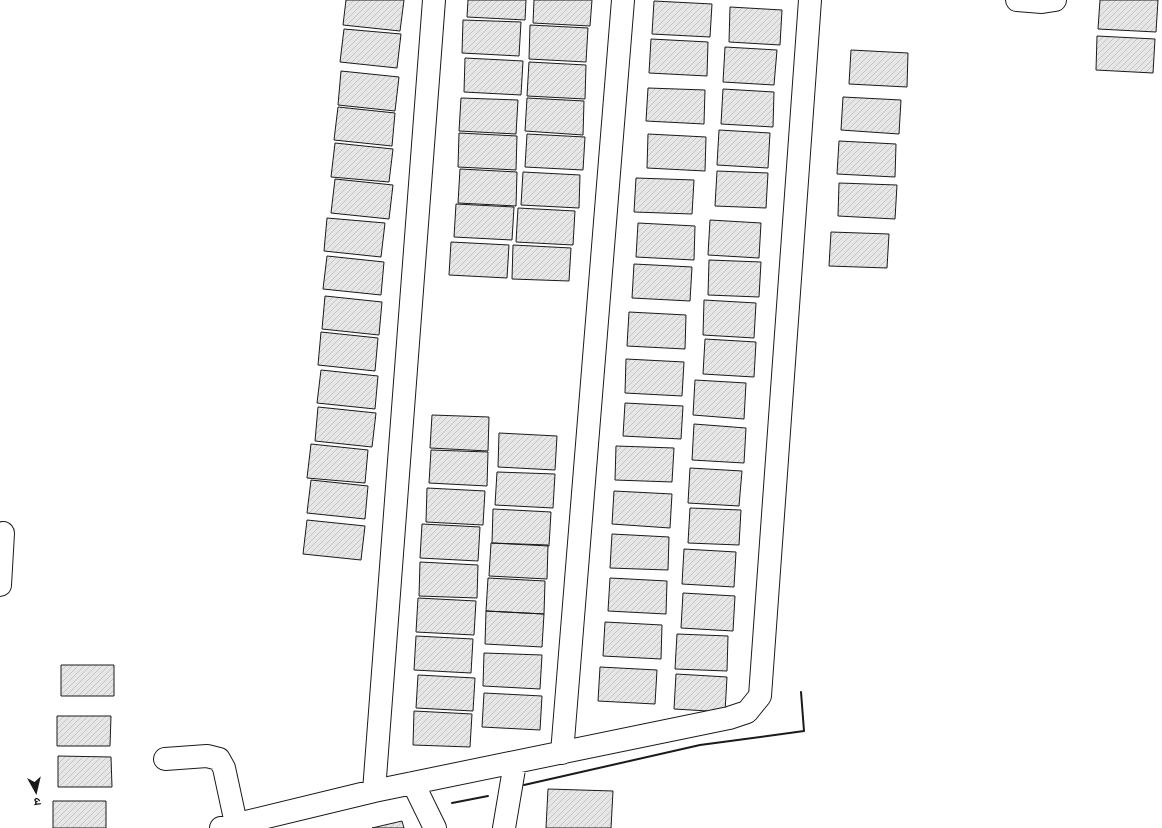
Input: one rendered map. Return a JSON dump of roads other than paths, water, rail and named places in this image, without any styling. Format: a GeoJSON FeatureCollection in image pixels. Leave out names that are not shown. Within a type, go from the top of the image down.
{"type":"FeatureCollection","features":[{"type":"Feature","properties":{"kind":"street"},"geometry":{"type":"LineString","coordinates":[[374,791],[434,0]]}},
{"type":"Feature","properties":{"kind":"street"},"geometry":{"type":"LineString","coordinates":[[562,753],[623,0]]}},
{"type":"Feature","properties":{"kind":"street"},"geometry":{"type":"LineString","coordinates":[[165,759],[207,756],[219,759],[224,768],[231,827],[374,791],[729,718],[747,712],[760,696],[810,0]]}},
{"type":"Feature","properties":{"kind":"street"},"geometry":{"type":"LineString","coordinates":[[1017,0],[1042,2],[1054,0]]}},
{"type":"Feature","properties":{"kind":"street"},"geometry":{"type":"LineString","coordinates":[[0,585],[3,533]]}},
{"type":"Feature","properties":{"kind":"street"},"geometry":{"type":"LineString","coordinates":[[504,828],[515,763]]}},
{"type":"Feature","properties":{"kind":"street"},"geometry":{"type":"LineString","coordinates":[[413,783],[435,828]]}}]}
